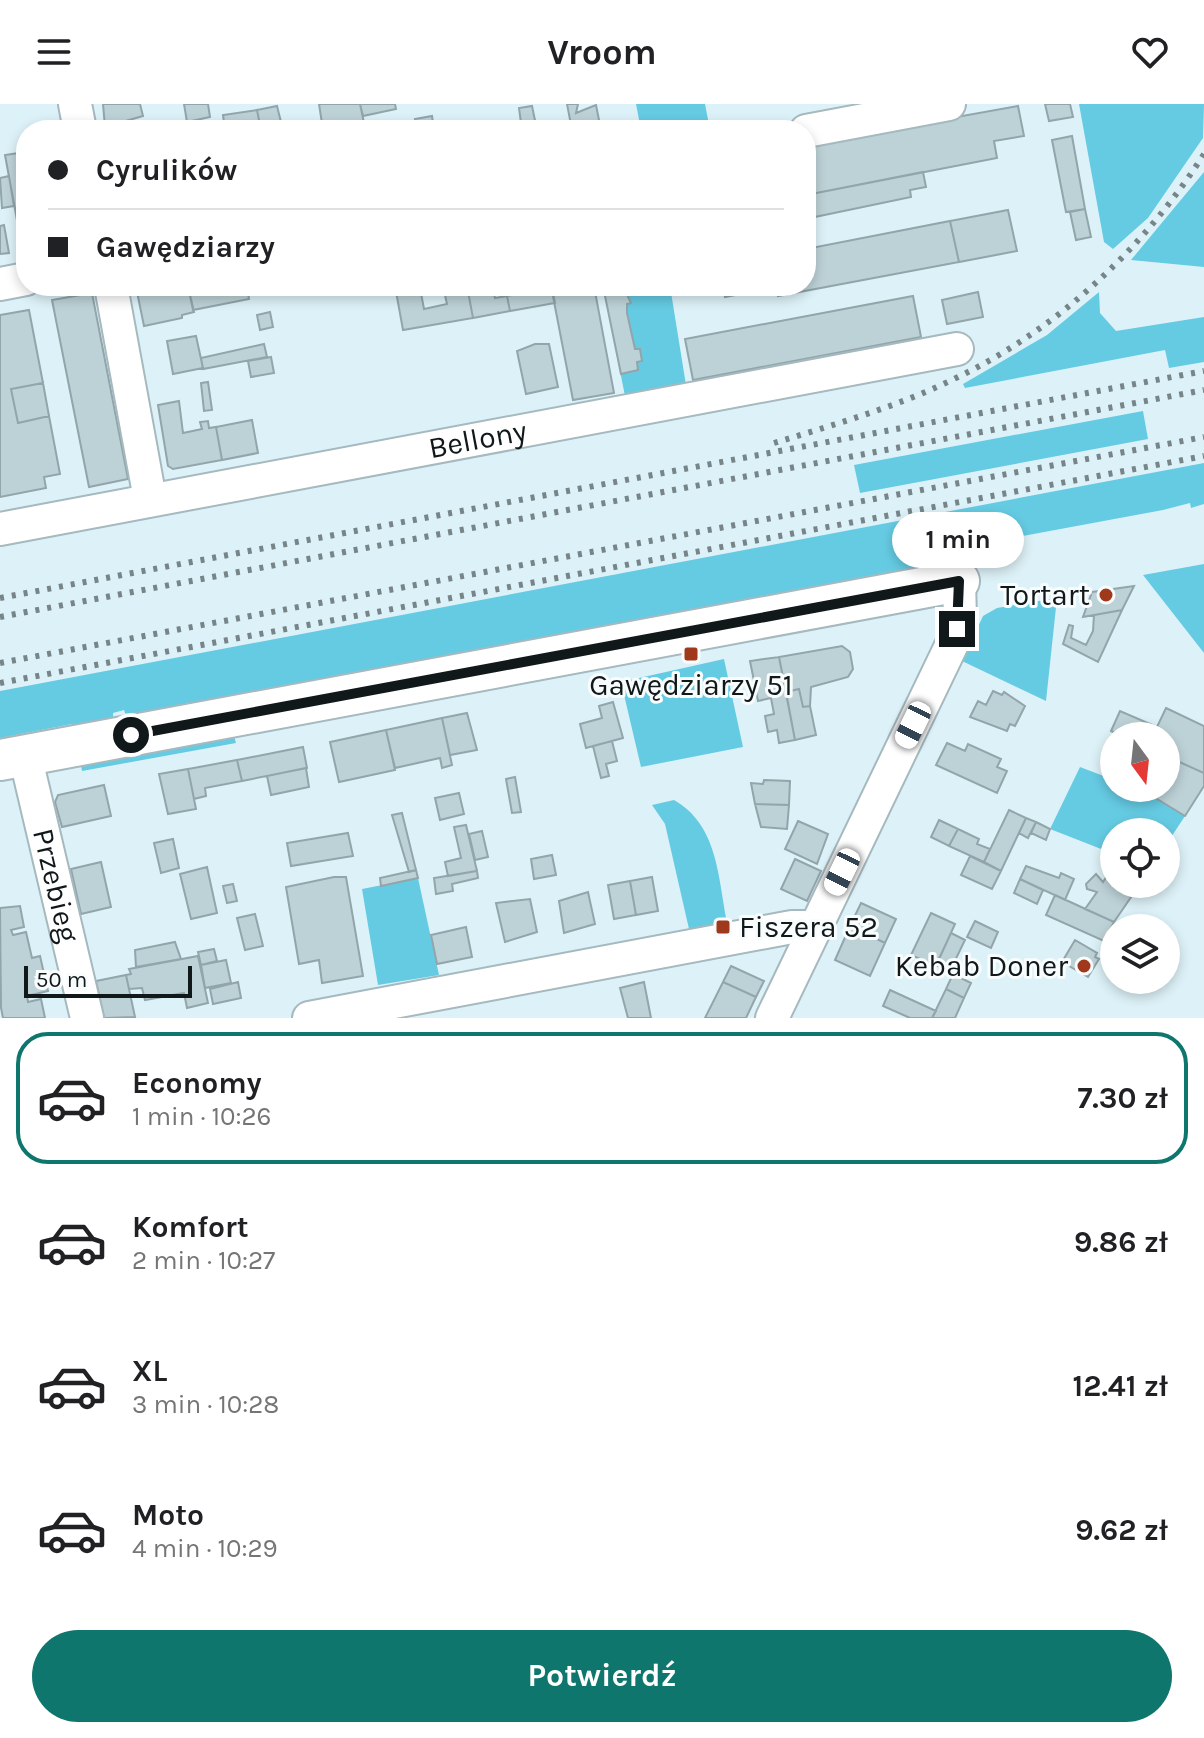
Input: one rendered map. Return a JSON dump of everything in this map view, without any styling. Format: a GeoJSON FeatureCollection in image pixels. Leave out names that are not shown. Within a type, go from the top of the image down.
{"type":"FeatureCollection","features":[{"type":"Feature","properties":{"kind":"main road"},"geometry":{"type":"LineString","coordinates":[[12,757],[959,581]]}},
{"type":"Feature","properties":{"kind":"street"},"geometry":{"type":"LineString","coordinates":[[816,129],[932,106]]}},
{"type":"Feature","properties":{"kind":"street"},"geometry":{"type":"LineString","coordinates":[[113,296],[150,499]]}},
{"type":"Feature","properties":{"kind":"street","name":"Bellony"},"geometry":{"type":"LineString","coordinates":[[0,529],[957,349]]}},
{"type":"Feature","properties":{"kind":"street"},"geometry":{"type":"LineString","coordinates":[[772,1018],[952,644],[960,619],[959,581]]}},
{"type":"Feature","properties":{"kind":"street","name":"Przebieg"},"geometry":{"type":"LineString","coordinates":[[12,757],[87,1018]]}},
{"type":"Feature","properties":{"kind":"street"},"geometry":{"type":"LineString","coordinates":[[309,1018],[792,927],[815,927]]}},
{"type":"Feature","properties":{"kind":"shaded area"},"geometry":{"type":"Polygon","coordinates":[[[636,104],[705,104],[708,120],[639,120],[636,104]]]}},
{"type":"Feature","properties":{"kind":"shaded area"},"geometry":{"type":"Polygon","coordinates":[[[1079,104],[1204,104],[1203,138],[1148,218],[1113,249],[1104,242],[1079,104]]]}},
{"type":"Feature","properties":{"kind":"shaded area"},"geometry":{"type":"Polygon","coordinates":[[[1204,172],[1204,267],[1131,260],[1204,172]]]}},
{"type":"Feature","properties":{"kind":"shaded area"},"geometry":{"type":"Polygon","coordinates":[[[1099,292],[1100,313],[1116,331],[1204,317],[1204,362],[1169,368],[1165,350],[965,388],[963,384],[1047,335],[1099,292]]]}},
{"type":"Feature","properties":{"kind":"shaded area"},"geometry":{"type":"Polygon","coordinates":[[[605,296],[672,296],[686,385],[625,396],[605,296]]]}},
{"type":"Feature","properties":{"kind":"shaded area"},"geometry":{"type":"Polygon","coordinates":[[[1143,411],[1148,439],[860,493],[854,465],[1143,411]]]}},
{"type":"Feature","properties":{"kind":"shaded area"},"geometry":{"type":"Polygon","coordinates":[[[1204,463],[1204,504],[1191,508],[1190,503],[1007,539],[1009,560],[129,724],[124,710],[113,713],[114,727],[75,735],[72,724],[0,738],[0,691],[1204,463]]]}},
{"type":"Feature","properties":{"kind":"shaded area"},"geometry":{"type":"Polygon","coordinates":[[[1204,564],[1204,653],[1143,575],[1204,564]]]}},
{"type":"Feature","properties":{"kind":"shaded area"},"geometry":{"type":"Polygon","coordinates":[[[1057,598],[1046,701],[962,661],[983,616],[997,608],[1057,598]]]}},
{"type":"Feature","properties":{"kind":"shaded area"},"geometry":{"type":"Polygon","coordinates":[[[724,659],[743,747],[641,767],[621,682],[724,659]]]}},
{"type":"Feature","properties":{"kind":"shaded area"},"geometry":{"type":"Polygon","coordinates":[[[233,732],[236,743],[82,771],[80,760],[233,732]]]}},
{"type":"Feature","properties":{"kind":"shaded area"},"geometry":{"type":"Polygon","coordinates":[[[1080,767],[1100,775],[1100,802],[1162,802],[1185,816],[1180,824],[1180,818],[1100,818],[1100,849],[1050,829],[1080,767]]]}},
{"type":"Feature","properties":{"kind":"shaded area"},"geometry":{"type":"Polygon","coordinates":[[[674,800],[700,823],[708,838],[718,870],[727,922],[689,929],[665,824],[652,805],[674,800]]]}},
{"type":"Feature","properties":{"kind":"shaded area"},"geometry":{"type":"Polygon","coordinates":[[[418,878],[439,975],[378,985],[362,889],[418,878]]]}},
{"type":"Feature","properties":{"kind":"building"},"geometry":{"type":"Polygon","coordinates":[[[103,104],[140,104],[143,116],[129,120],[104,120],[103,104]]]}},
{"type":"Feature","properties":{"kind":"building"},"geometry":{"type":"Polygon","coordinates":[[[184,104],[208,104],[210,117],[187,120],[184,104]]]}},
{"type":"Feature","properties":{"kind":"building"},"geometry":{"type":"Polygon","coordinates":[[[319,104],[360,104],[363,120],[321,120],[319,104]]]}},
{"type":"Feature","properties":{"kind":"building"},"geometry":{"type":"Polygon","coordinates":[[[360,104],[395,104],[396,109],[363,116],[360,104]]]}},
{"type":"Feature","properties":{"kind":"building"},"geometry":{"type":"Polygon","coordinates":[[[567,104],[578,104],[576,113],[596,105],[599,120],[570,120],[567,104]]]}},
{"type":"Feature","properties":{"kind":"building"},"geometry":{"type":"Polygon","coordinates":[[[1045,104],[1070,104],[1073,117],[1049,121],[1045,104]]]}},
{"type":"Feature","properties":{"kind":"building"},"geometry":{"type":"Polygon","coordinates":[[[277,106],[280,120],[259,120],[257,110],[277,106]]]}},
{"type":"Feature","properties":{"kind":"building"},"geometry":{"type":"Polygon","coordinates":[[[532,106],[535,120],[521,120],[519,108],[532,106]]]}},
{"type":"Feature","properties":{"kind":"building"},"geometry":{"type":"Polygon","coordinates":[[[1018,106],[1024,136],[994,141],[997,158],[816,193],[816,142],[1018,106]]]}},
{"type":"Feature","properties":{"kind":"building"},"geometry":{"type":"Polygon","coordinates":[[[257,110],[259,120],[224,120],[223,115],[257,110]]]}},
{"type":"Feature","properties":{"kind":"building"},"geometry":{"type":"Polygon","coordinates":[[[432,116],[433,120],[415,120],[432,116]]]}},
{"type":"Feature","properties":{"kind":"building"},"geometry":{"type":"Polygon","coordinates":[[[1072,136],[1085,209],[1066,212],[1052,140],[1072,136]]]}},
{"type":"Feature","properties":{"kind":"building"},"geometry":{"type":"Polygon","coordinates":[[[16,153],[16,209],[15,209],[5,155],[16,153]]]}},
{"type":"Feature","properties":{"kind":"building"},"geometry":{"type":"Polygon","coordinates":[[[923,172],[926,187],[910,190],[911,197],[816,217],[816,193],[923,172]]]}},
{"type":"Feature","properties":{"kind":"building"},"geometry":{"type":"Polygon","coordinates":[[[9,176],[14,206],[2,208],[0,178],[9,176]]]}},
{"type":"Feature","properties":{"kind":"building"},"geometry":{"type":"Polygon","coordinates":[[[1085,209],[1091,237],[1076,240],[1070,212],[1085,209]]]}},
{"type":"Feature","properties":{"kind":"building"},"geometry":{"type":"Polygon","coordinates":[[[1008,210],[1017,251],[959,262],[950,221],[1008,210]]]}},
{"type":"Feature","properties":{"kind":"building"},"geometry":{"type":"Polygon","coordinates":[[[950,221],[959,262],[816,289],[816,247],[950,221]]]}},
{"type":"Feature","properties":{"kind":"building"},"geometry":{"type":"Polygon","coordinates":[[[4,225],[9,253],[0,254],[0,226],[4,225]]]}},
{"type":"Feature","properties":{"kind":"building"},"geometry":{"type":"Polygon","coordinates":[[[978,292],[983,317],[947,324],[942,300],[978,292]]]}},
{"type":"Feature","properties":{"kind":"building"},"geometry":{"type":"Polygon","coordinates":[[[93,296],[128,479],[89,487],[52,300],[93,296]]]}},
{"type":"Feature","properties":{"kind":"building"},"geometry":{"type":"Polygon","coordinates":[[[138,296],[190,296],[194,312],[182,315],[182,318],[144,326],[138,296]]]}},
{"type":"Feature","properties":{"kind":"building"},"geometry":{"type":"Polygon","coordinates":[[[190,296],[249,296],[249,299],[193,310],[190,296]]]}},
{"type":"Feature","properties":{"kind":"building"},"geometry":{"type":"Polygon","coordinates":[[[397,296],[422,296],[424,309],[447,304],[445,296],[469,296],[473,318],[403,330],[397,296]]]}},
{"type":"Feature","properties":{"kind":"building"},"geometry":{"type":"Polygon","coordinates":[[[469,296],[507,296],[510,311],[473,318],[469,296]]]}},
{"type":"Feature","properties":{"kind":"building"},"geometry":{"type":"Polygon","coordinates":[[[507,296],[554,296],[555,303],[510,311],[507,296]]]}},
{"type":"Feature","properties":{"kind":"building"},"geometry":{"type":"Polygon","coordinates":[[[553,296],[596,296],[614,393],[573,400],[553,296]]]}},
{"type":"Feature","properties":{"kind":"building"},"geometry":{"type":"Polygon","coordinates":[[[605,296],[628,296],[631,303],[627,304],[627,313],[635,349],[640,349],[642,361],[637,362],[638,370],[621,374],[605,296]]]}},
{"type":"Feature","properties":{"kind":"building"},"geometry":{"type":"Polygon","coordinates":[[[913,296],[921,337],[693,380],[685,339],[913,296]]]}},
{"type":"Feature","properties":{"kind":"building"},"geometry":{"type":"Polygon","coordinates":[[[29,310],[43,383],[11,389],[18,423],[49,416],[60,474],[44,477],[46,488],[0,497],[0,315],[29,310]]]}},
{"type":"Feature","properties":{"kind":"building"},"geometry":{"type":"Polygon","coordinates":[[[270,312],[273,327],[260,330],[257,315],[270,312]]]}},
{"type":"Feature","properties":{"kind":"building"},"geometry":{"type":"Polygon","coordinates":[[[196,336],[203,368],[173,374],[167,341],[196,336]]]}},
{"type":"Feature","properties":{"kind":"building"},"geometry":{"type":"Polygon","coordinates":[[[264,344],[267,357],[203,369],[201,358],[264,344]]]}},
{"type":"Feature","properties":{"kind":"building"},"geometry":{"type":"Polygon","coordinates":[[[535,344],[549,344],[558,387],[526,394],[517,351],[535,344]]]}},
{"type":"Feature","properties":{"kind":"building"},"geometry":{"type":"Polygon","coordinates":[[[271,357],[274,373],[251,377],[248,361],[271,357]]]}},
{"type":"Feature","properties":{"kind":"building"},"geometry":{"type":"Polygon","coordinates":[[[208,382],[212,410],[204,411],[201,383],[208,382]]]}},
{"type":"Feature","properties":{"kind":"building"},"geometry":{"type":"Polygon","coordinates":[[[43,383],[49,416],[18,423],[11,389],[43,383]]]}},
{"type":"Feature","properties":{"kind":"building"},"geometry":{"type":"Polygon","coordinates":[[[179,401],[183,433],[202,429],[200,422],[208,421],[209,428],[216,427],[222,460],[173,469],[168,466],[158,405],[179,401]]]}},
{"type":"Feature","properties":{"kind":"building"},"geometry":{"type":"Polygon","coordinates":[[[252,420],[258,453],[222,460],[216,427],[252,420]]]}},
{"type":"Feature","properties":{"kind":"building"},"geometry":{"type":"Polygon","coordinates":[[[1134,586],[1122,610],[1083,617],[1092,592],[1134,586]]]}},
{"type":"Feature","properties":{"kind":"building"},"geometry":{"type":"Polygon","coordinates":[[[1122,610],[1098,662],[1063,644],[1069,625],[1073,626],[1071,638],[1086,645],[1093,631],[1094,615],[1122,610]]]}},
{"type":"Feature","properties":{"kind":"building"},"geometry":{"type":"Polygon","coordinates":[[[842,646],[850,652],[853,669],[848,677],[811,687],[810,706],[803,707],[799,689],[786,692],[779,657],[842,646]]]}},
{"type":"Feature","properties":{"kind":"building"},"geometry":{"type":"Polygon","coordinates":[[[779,657],[795,740],[779,743],[777,730],[768,732],[765,716],[774,714],[771,698],[758,701],[750,661],[779,657]]]}},
{"type":"Feature","properties":{"kind":"building"},"geometry":{"type":"Polygon","coordinates":[[[799,689],[803,707],[810,706],[816,735],[795,740],[786,692],[799,689]]]}},
{"type":"Feature","properties":{"kind":"building"},"geometry":{"type":"Polygon","coordinates":[[[993,691],[1002,695],[1004,692],[1025,706],[1015,726],[1010,724],[1007,731],[970,717],[978,701],[986,705],[993,691]]]}},
{"type":"Feature","properties":{"kind":"building"},"geometry":{"type":"Polygon","coordinates":[[[613,702],[623,738],[586,748],[580,724],[602,718],[599,706],[613,702]]]}},
{"type":"Feature","properties":{"kind":"building"},"geometry":{"type":"Polygon","coordinates":[[[1166,708],[1204,726],[1204,773],[1180,762],[1180,722],[1159,722],[1166,708]]]}},
{"type":"Feature","properties":{"kind":"building"},"geometry":{"type":"Polygon","coordinates":[[[1120,711],[1145,722],[1115,722],[1120,711]]]}},
{"type":"Feature","properties":{"kind":"building"},"geometry":{"type":"Polygon","coordinates":[[[467,713],[477,750],[450,755],[442,718],[467,713]]]}},
{"type":"Feature","properties":{"kind":"building"},"geometry":{"type":"Polygon","coordinates":[[[442,718],[452,765],[442,768],[440,758],[395,768],[386,730],[442,718]]]}},
{"type":"Feature","properties":{"kind":"building"},"geometry":{"type":"Polygon","coordinates":[[[386,730],[395,770],[339,782],[330,742],[386,730]]]}},
{"type":"Feature","properties":{"kind":"building"},"geometry":{"type":"Polygon","coordinates":[[[612,741],[617,761],[606,764],[609,776],[601,778],[593,746],[612,741]]]}},
{"type":"Feature","properties":{"kind":"building"},"geometry":{"type":"Polygon","coordinates":[[[947,743],[965,751],[968,744],[1001,759],[997,767],[1007,771],[997,793],[936,765],[947,743]]]}},
{"type":"Feature","properties":{"kind":"building"},"geometry":{"type":"Polygon","coordinates":[[[303,747],[307,768],[242,781],[237,760],[303,747]]]}},
{"type":"Feature","properties":{"kind":"building"},"geometry":{"type":"Polygon","coordinates":[[[237,760],[242,781],[205,788],[206,796],[194,799],[188,769],[237,760]]]}},
{"type":"Feature","properties":{"kind":"building"},"geometry":{"type":"Polygon","coordinates":[[[1180,762],[1204,773],[1204,786],[1185,816],[1162,802],[1180,802],[1180,762]]]}},
{"type":"Feature","properties":{"kind":"building"},"geometry":{"type":"Polygon","coordinates":[[[306,768],[309,787],[271,795],[267,776],[306,768]]]}},
{"type":"Feature","properties":{"kind":"building"},"geometry":{"type":"Polygon","coordinates":[[[188,769],[196,809],[168,814],[159,774],[188,769]]]}},
{"type":"Feature","properties":{"kind":"building"},"geometry":{"type":"Polygon","coordinates":[[[515,777],[521,812],[512,813],[506,779],[515,777]]]}},
{"type":"Feature","properties":{"kind":"building"},"geometry":{"type":"Polygon","coordinates":[[[764,780],[790,781],[789,805],[755,804],[751,783],[763,784],[764,780]]]}},
{"type":"Feature","properties":{"kind":"building"},"geometry":{"type":"Polygon","coordinates":[[[104,785],[111,816],[62,827],[55,802],[58,795],[104,785]]]}},
{"type":"Feature","properties":{"kind":"building"},"geometry":{"type":"Polygon","coordinates":[[[459,793],[464,814],[440,820],[435,798],[459,793]]]}},
{"type":"Feature","properties":{"kind":"building"},"geometry":{"type":"Polygon","coordinates":[[[755,804],[789,805],[787,829],[761,827],[755,804]]]}},
{"type":"Feature","properties":{"kind":"building"},"geometry":{"type":"Polygon","coordinates":[[[1009,810],[1026,818],[1001,871],[984,862],[1009,810]]]}},
{"type":"Feature","properties":{"kind":"building"},"geometry":{"type":"Polygon","coordinates":[[[402,813],[416,870],[409,872],[392,815],[402,813]]]}},
{"type":"Feature","properties":{"kind":"building"},"geometry":{"type":"Polygon","coordinates":[[[1026,818],[1036,822],[1028,838],[1019,833],[1026,818]]]}},
{"type":"Feature","properties":{"kind":"building"},"geometry":{"type":"Polygon","coordinates":[[[939,820],[958,829],[949,846],[931,837],[939,820]]]}},
{"type":"Feature","properties":{"kind":"building"},"geometry":{"type":"Polygon","coordinates":[[[798,821],[828,834],[817,864],[785,849],[798,821]]]}},
{"type":"Feature","properties":{"kind":"building"},"geometry":{"type":"Polygon","coordinates":[[[1036,822],[1050,829],[1046,840],[1031,833],[1036,822]]]}},
{"type":"Feature","properties":{"kind":"building"},"geometry":{"type":"Polygon","coordinates":[[[466,825],[477,871],[448,876],[445,862],[461,858],[454,827],[466,825]]]}},
{"type":"Feature","properties":{"kind":"building"},"geometry":{"type":"Polygon","coordinates":[[[958,829],[979,839],[977,844],[990,849],[984,862],[949,846],[958,829]]]}},
{"type":"Feature","properties":{"kind":"building"},"geometry":{"type":"Polygon","coordinates":[[[482,831],[488,857],[475,860],[469,834],[482,831]]]}},
{"type":"Feature","properties":{"kind":"building"},"geometry":{"type":"Polygon","coordinates":[[[348,833],[353,856],[291,866],[287,843],[348,833]]]}},
{"type":"Feature","properties":{"kind":"building"},"geometry":{"type":"Polygon","coordinates":[[[173,839],[179,868],[161,873],[154,843],[173,839]]]}},
{"type":"Feature","properties":{"kind":"building"},"geometry":{"type":"Polygon","coordinates":[[[552,855],[556,875],[534,879],[531,859],[552,855]]]}},
{"type":"Feature","properties":{"kind":"building"},"geometry":{"type":"Polygon","coordinates":[[[970,856],[1001,871],[992,889],[961,875],[970,856]]]}},
{"type":"Feature","properties":{"kind":"building"},"geometry":{"type":"Polygon","coordinates":[[[795,859],[821,871],[807,901],[781,889],[795,859]]]}},
{"type":"Feature","properties":{"kind":"building"},"geometry":{"type":"Polygon","coordinates":[[[101,862],[111,907],[81,914],[71,869],[101,862]]]}},
{"type":"Feature","properties":{"kind":"building"},"geometry":{"type":"Polygon","coordinates":[[[1026,866],[1059,878],[1061,873],[1074,879],[1065,900],[1020,879],[1026,866]]]}},
{"type":"Feature","properties":{"kind":"building"},"geometry":{"type":"Polygon","coordinates":[[[207,867],[217,913],[191,919],[180,874],[207,867]]]}},
{"type":"Feature","properties":{"kind":"building"},"geometry":{"type":"Polygon","coordinates":[[[416,870],[418,878],[381,886],[380,878],[416,870]]]}},
{"type":"Feature","properties":{"kind":"building"},"geometry":{"type":"Polygon","coordinates":[[[477,871],[478,878],[452,884],[453,891],[436,894],[434,878],[477,871]]]}},
{"type":"Feature","properties":{"kind":"building"},"geometry":{"type":"Polygon","coordinates":[[[1096,874],[1100,879],[1100,898],[1130,898],[1119,914],[1100,916],[1085,909],[1097,892],[1087,889],[1086,884],[1096,874]]]}},
{"type":"Feature","properties":{"kind":"building"},"geometry":{"type":"Polygon","coordinates":[[[346,877],[363,976],[322,983],[319,960],[299,964],[286,887],[346,877]]]}},
{"type":"Feature","properties":{"kind":"building"},"geometry":{"type":"Polygon","coordinates":[[[652,877],[658,911],[636,915],[630,881],[652,877]]]}},
{"type":"Feature","properties":{"kind":"building"},"geometry":{"type":"Polygon","coordinates":[[[1020,879],[1043,890],[1037,904],[1014,893],[1020,879]]]}},
{"type":"Feature","properties":{"kind":"building"},"geometry":{"type":"Polygon","coordinates":[[[630,881],[636,915],[614,919],[608,885],[630,881]]]}},
{"type":"Feature","properties":{"kind":"building"},"geometry":{"type":"Polygon","coordinates":[[[233,884],[237,901],[227,903],[223,886],[233,884]]]}},
{"type":"Feature","properties":{"kind":"building"},"geometry":{"type":"Polygon","coordinates":[[[588,892],[595,924],[564,933],[559,901],[588,892]]]}},
{"type":"Feature","properties":{"kind":"building"},"geometry":{"type":"Polygon","coordinates":[[[1055,895],[1100,916],[1100,939],[1046,915],[1055,895]]]}},
{"type":"Feature","properties":{"kind":"building"},"geometry":{"type":"Polygon","coordinates":[[[530,899],[537,932],[505,942],[496,903],[530,899]]]}},
{"type":"Feature","properties":{"kind":"building"},"geometry":{"type":"Polygon","coordinates":[[[861,903],[896,919],[885,943],[850,926],[861,903]]]}},
{"type":"Feature","properties":{"kind":"building"},"geometry":{"type":"Polygon","coordinates":[[[20,906],[24,927],[11,930],[13,935],[26,932],[32,958],[40,956],[48,991],[27,996],[28,1002],[41,999],[45,1018],[3,1018],[0,908],[20,906]]]}},
{"type":"Feature","properties":{"kind":"building"},"geometry":{"type":"Polygon","coordinates":[[[931,913],[955,924],[936,966],[911,955],[931,913]]]}},
{"type":"Feature","properties":{"kind":"building"},"geometry":{"type":"Polygon","coordinates":[[[255,914],[263,946],[245,950],[237,918],[255,914]]]}},
{"type":"Feature","properties":{"kind":"building"},"geometry":{"type":"Polygon","coordinates":[[[975,921],[998,932],[991,948],[967,937],[975,921]]]}},
{"type":"Feature","properties":{"kind":"building"},"geometry":{"type":"Polygon","coordinates":[[[850,926],[885,943],[870,976],[835,960],[850,926]]]}},
{"type":"Feature","properties":{"kind":"building"},"geometry":{"type":"Polygon","coordinates":[[[466,927],[472,957],[437,964],[431,935],[466,927]]]}},
{"type":"Feature","properties":{"kind":"building"},"geometry":{"type":"Polygon","coordinates":[[[951,933],[965,940],[950,971],[936,965],[951,933]]]}},
{"type":"Feature","properties":{"kind":"building"},"geometry":{"type":"Polygon","coordinates":[[[1075,940],[1097,953],[1095,957],[1099,959],[1088,977],[1062,962],[1075,940]]]}},
{"type":"Feature","properties":{"kind":"building"},"geometry":{"type":"Polygon","coordinates":[[[175,942],[181,959],[136,967],[135,950],[175,942]]]}},
{"type":"Feature","properties":{"kind":"building"},"geometry":{"type":"Polygon","coordinates":[[[214,949],[217,961],[201,965],[198,952],[214,949]]]}},
{"type":"Feature","properties":{"kind":"building"},"geometry":{"type":"Polygon","coordinates":[[[198,956],[208,1003],[187,1008],[184,993],[145,1000],[142,988],[129,989],[126,975],[131,974],[129,969],[198,956]]]}},
{"type":"Feature","properties":{"kind":"building"},"geometry":{"type":"Polygon","coordinates":[[[226,960],[231,983],[205,988],[201,965],[226,960]]]}},
{"type":"Feature","properties":{"kind":"building"},"geometry":{"type":"Polygon","coordinates":[[[731,966],[764,981],[756,997],[723,982],[731,966]]]}},
{"type":"Feature","properties":{"kind":"building"},"geometry":{"type":"Polygon","coordinates":[[[953,974],[971,983],[964,998],[946,989],[953,974]]]}},
{"type":"Feature","properties":{"kind":"building"},"geometry":{"type":"Polygon","coordinates":[[[126,975],[135,1017],[104,1018],[96,981],[126,975]]]}},
{"type":"Feature","properties":{"kind":"building"},"geometry":{"type":"Polygon","coordinates":[[[238,982],[241,998],[213,1004],[210,989],[238,982]]]}},
{"type":"Feature","properties":{"kind":"building"},"geometry":{"type":"Polygon","coordinates":[[[644,982],[651,1018],[628,1018],[620,988],[644,982]]]}},
{"type":"Feature","properties":{"kind":"building"},"geometry":{"type":"Polygon","coordinates":[[[723,982],[756,997],[746,1018],[705,1018],[723,982]]]}},
{"type":"Feature","properties":{"kind":"building"},"geometry":{"type":"Polygon","coordinates":[[[946,989],[964,998],[955,1018],[932,1018],[946,989]]]}},
{"type":"Feature","properties":{"kind":"building"},"geometry":{"type":"Polygon","coordinates":[[[890,990],[936,1011],[932,1018],[910,1018],[883,1006],[890,990]]]}},
{"type":"Feature","properties":{"kind":"railway"},"geometry":{"type":"LineString","coordinates":[[774,443],[914,397],[958,377],[1031,335],[1064,310],[1126,253],[1154,222],[1204,154]]}},
{"type":"Feature","properties":{"kind":"railway"},"geometry":{"type":"LineString","coordinates":[[0,598],[1204,371]]}},
{"type":"Feature","properties":{"kind":"railway"},"geometry":{"type":"LineString","coordinates":[[0,617],[1204,390]]}},
{"type":"Feature","properties":{"kind":"railway"},"geometry":{"type":"LineString","coordinates":[[0,663],[1204,437]]}},
{"type":"Feature","properties":{"kind":"railway"},"geometry":{"type":"LineString","coordinates":[[0,683],[1204,456]]}},
{"type":"Feature","properties":{"kind":"place","name":"Tortart"},"geometry":{"type":"Point","coordinates":[1106,595]}},
{"type":"Feature","properties":{"kind":"place","name":"Gawędziarzy 51"},"geometry":{"type":"Point","coordinates":[691,654]}},
{"type":"Feature","properties":{"kind":"place","name":"Fiszera 52"},"geometry":{"type":"Point","coordinates":[723,927]}},
{"type":"Feature","properties":{"kind":"place","name":"Kebab Doner"},"geometry":{"type":"Point","coordinates":[1084,966]}},
{"type":"Feature","properties":{"kind":"route"},"geometry":{"type":"LineString","coordinates":[[131,735],[959,581],[960,619],[957,629]]}}]}
